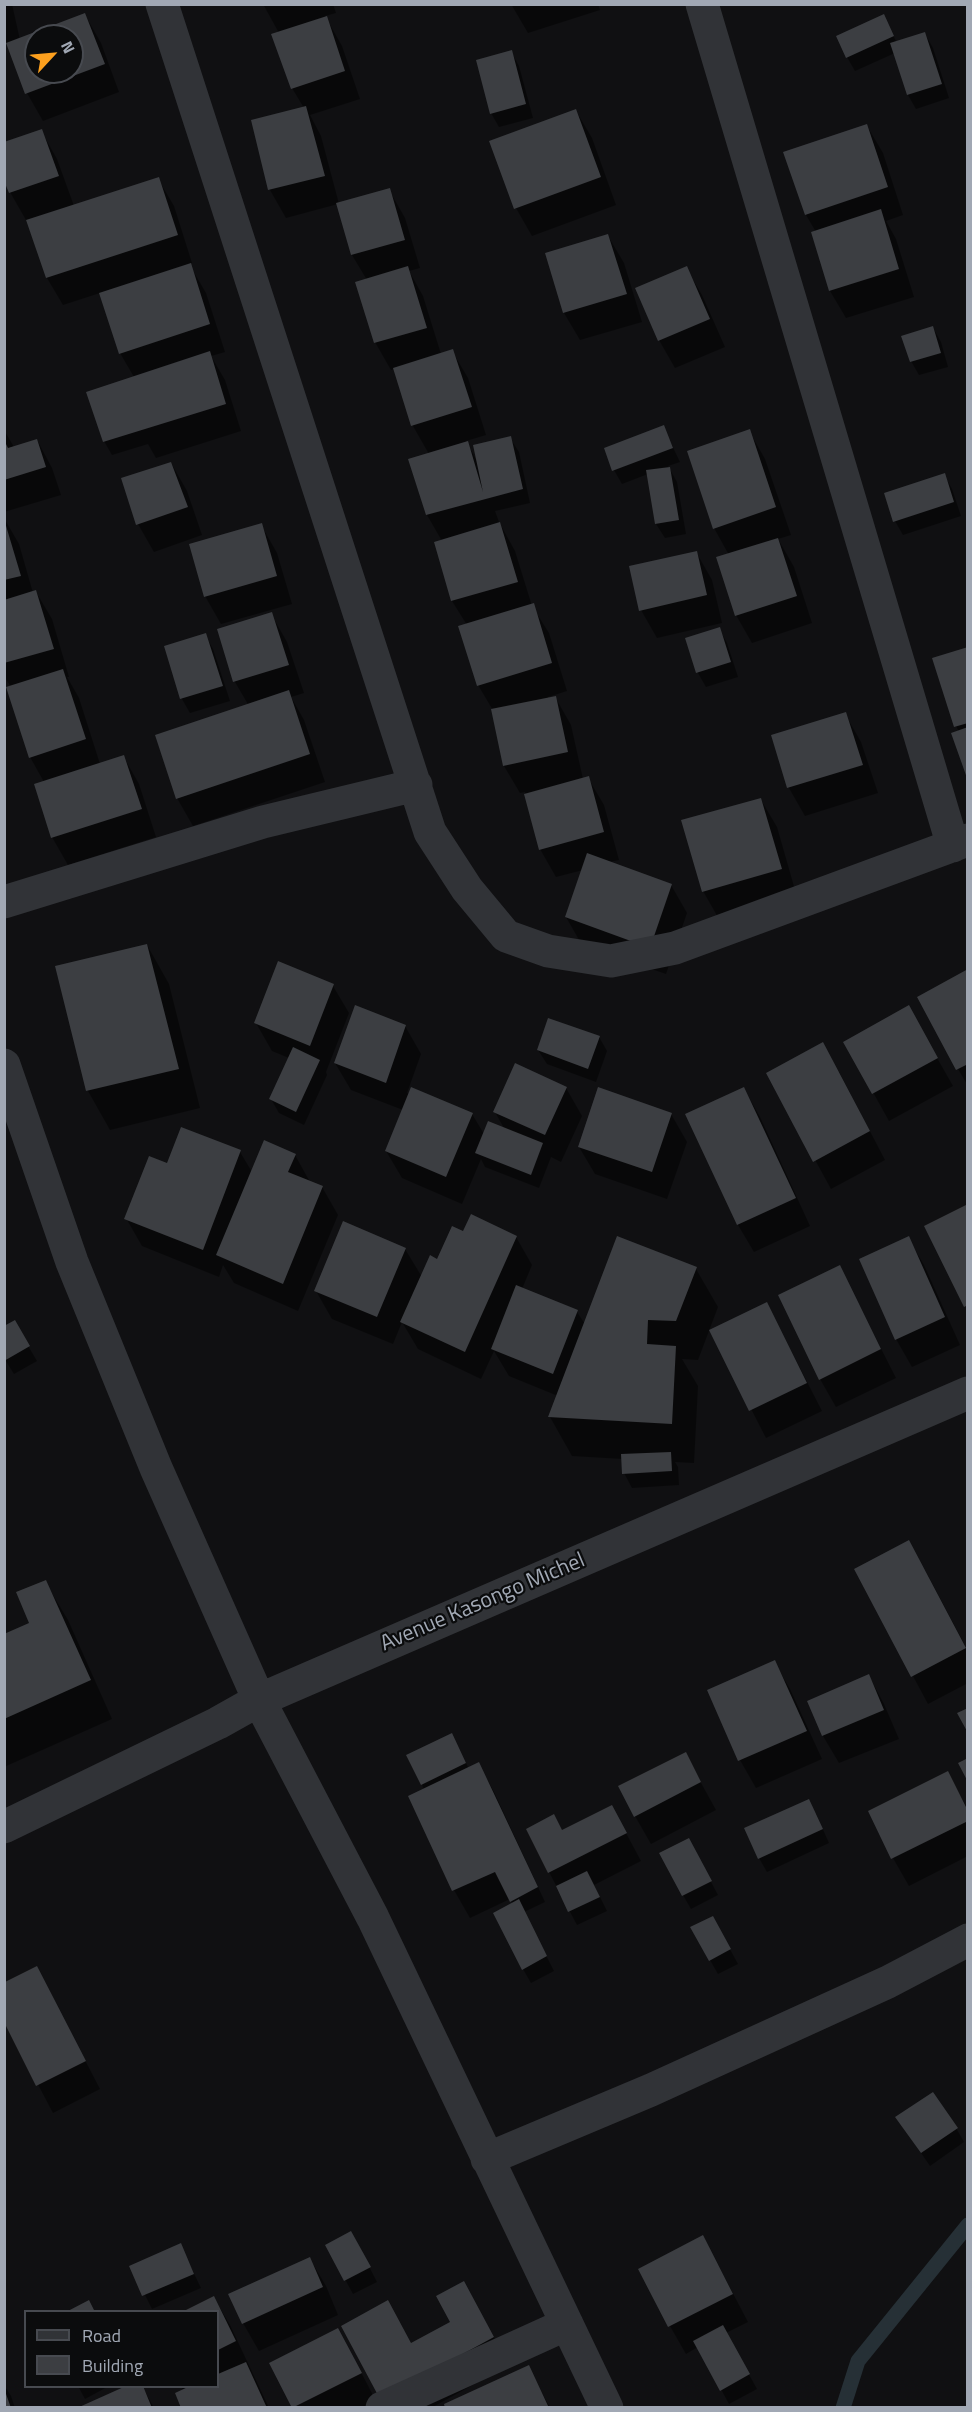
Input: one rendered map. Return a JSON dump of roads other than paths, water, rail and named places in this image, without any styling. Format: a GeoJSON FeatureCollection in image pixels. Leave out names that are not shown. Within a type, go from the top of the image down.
{"type":"FeatureCollection","features":[{"type":"Feature","properties":{"kind":"street"},"geometry":{"type":"LineString","coordinates":[[162,4],[430,832],[467,889],[506,936],[548,951],[611,961],[675,948],[960,843],[702,4]]}},
{"type":"Feature","properties":{"kind":"street"},"geometry":{"type":"LineString","coordinates":[[4,902],[263,822],[416,785]]}},
{"type":"Feature","properties":{"kind":"street"},"geometry":{"type":"LineString","coordinates":[[4,1065],[72,1262],[156,1468],[259,1700],[373,1918],[607,2408]]}},
{"type":"Feature","properties":{"kind":"street","name":"Avenue Kasongo Michel"},"geometry":{"type":"LineString","coordinates":[[4,1827],[218,1723],[259,1700],[968,1393]]}},
{"type":"Feature","properties":{"kind":"street"},"geometry":{"type":"LineString","coordinates":[[487,2159],[651,2090],[888,1982],[968,1940]]}},
{"type":"Feature","properties":{"kind":"street"},"geometry":{"type":"LineString","coordinates":[[381,2408],[567,2324]]}},
{"type":"Feature","properties":{"kind":"waterway"},"geometry":{"type":"LineString","coordinates":[[843,2408],[858,2361],[968,2225]]}}]}
